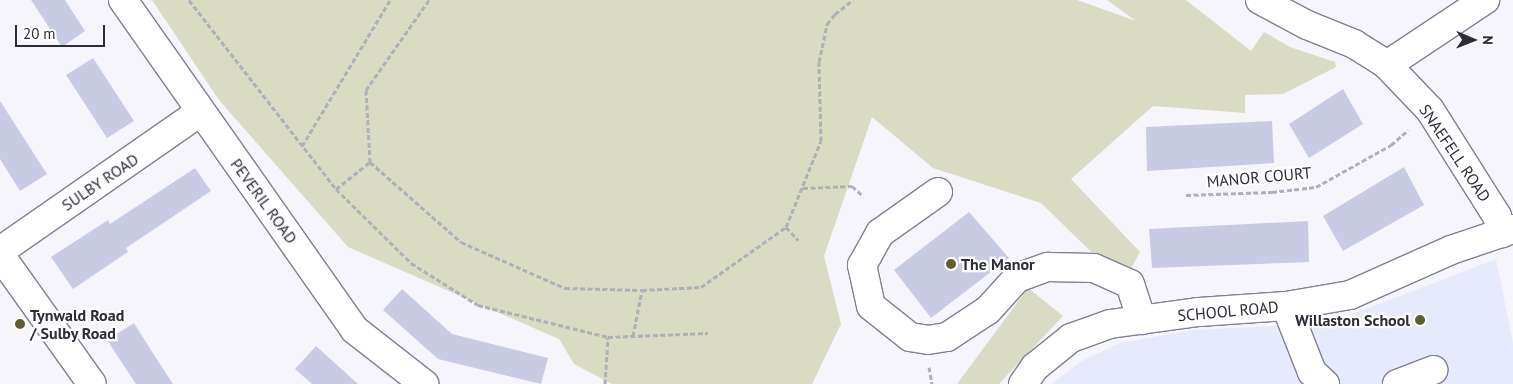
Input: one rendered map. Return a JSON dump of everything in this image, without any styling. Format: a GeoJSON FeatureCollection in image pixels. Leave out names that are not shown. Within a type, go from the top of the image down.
{"type":"FeatureCollection","features":[{"type":"Feature","properties":{"kind":"street","name":"PEVERIL ROAD"},"geometry":{"type":"LineString","coordinates":[[123,0],[355,330],[424,384]]}},
{"type":"Feature","properties":{"kind":"street","name":"SNAEFELL ROAD"},"geometry":{"type":"LineString","coordinates":[[1260,0],[1307,25],[1354,44],[1387,65],[1430,110],[1508,231]]}},
{"type":"Feature","properties":{"kind":"street"},"geometry":{"type":"LineString","coordinates":[[1387,65],[1485,0]]}},
{"type":"Feature","properties":{"kind":"street","name":"SULBY ROAD"},"geometry":{"type":"LineString","coordinates":[[0,251],[200,112]]}},
{"type":"Feature","properties":{"kind":"street"},"geometry":{"type":"LineString","coordinates":[[938,192],[880,233],[862,265],[871,306],[910,337],[928,340],[947,337],[988,310],[1017,278],[1048,267],[1094,268],[1130,284],[1142,320]]}},
{"type":"Feature","properties":{"kind":"street","name":"SCHOOL ROAD"},"geometry":{"type":"LineString","coordinates":[[1023,384],[1035,367],[1071,338],[1110,324],[1199,312],[1286,306],[1350,295],[1451,250],[1508,231]]}},
{"type":"Feature","properties":{"kind":"street"},"geometry":{"type":"LineString","coordinates":[[0,255],[92,384]]}},
{"type":"Feature","properties":{"kind":"street"},"geometry":{"type":"LineString","coordinates":[[1286,306],[1312,372],[1325,384]]}},
{"type":"Feature","properties":{"kind":"street"},"geometry":{"type":"LineString","coordinates":[[1397,384],[1433,370]]}},
{"type":"Feature","properties":{"kind":"path"},"geometry":{"type":"LineString","coordinates":[[189,0],[336,189],[411,262],[478,305],[608,337],[708,333]]}},
{"type":"Feature","properties":{"kind":"path"},"geometry":{"type":"LineString","coordinates":[[302,146],[390,0]]}},
{"type":"Feature","properties":{"kind":"path"},"geometry":{"type":"LineString","coordinates":[[429,0],[366,90],[370,162],[461,242],[565,288],[642,290],[701,287],[786,226],[821,141],[819,62],[827,24],[835,14],[853,0]]}},
{"type":"Feature","properties":{"kind":"path","name":"MANOR COURT"},"geometry":{"type":"LineString","coordinates":[[1186,195],[1272,192],[1316,186],[1391,145],[1430,110]]}},
{"type":"Feature","properties":{"kind":"path"},"geometry":{"type":"LineString","coordinates":[[336,189],[370,162]]}},
{"type":"Feature","properties":{"kind":"path"},"geometry":{"type":"LineString","coordinates":[[803,188],[852,186],[863,196]]}},
{"type":"Feature","properties":{"kind":"path"},"geometry":{"type":"LineString","coordinates":[[786,226],[798,240]]}},
{"type":"Feature","properties":{"kind":"path"},"geometry":{"type":"LineString","coordinates":[[634,336],[642,290]]}},
{"type":"Feature","properties":{"kind":"path"},"geometry":{"type":"LineString","coordinates":[[605,384],[608,337]]}},
{"type":"Feature","properties":{"kind":"shaded area","name":"Willaston School"},"geometry":{"type":"Polygon","coordinates":[[[1496,259],[1513,343],[1513,384],[1051,384],[1082,361],[1120,343],[1193,330],[1317,324],[1348,316],[1496,259]]]}},
{"type":"Feature","properties":{"kind":"green space"},"geometry":{"type":"Polygon","coordinates":[[[152,0],[1077,0],[1136,21],[1107,0],[1186,0],[1251,51],[1264,32],[1290,47],[1335,62],[1336,67],[1283,94],[1245,95],[1245,113],[1153,106],[1071,179],[1140,252],[1123,283],[1041,203],[933,168],[872,117],[824,256],[841,324],[812,384],[612,384],[574,364],[559,339],[348,247],[219,100],[152,0]]]}},
{"type":"Feature","properties":{"kind":"green space"},"geometry":{"type":"Polygon","coordinates":[[[1028,288],[1063,316],[999,384],[957,384],[1028,288]]]}},
{"type":"Feature","properties":{"kind":"building"},"geometry":{"type":"Polygon","coordinates":[[[31,0],[65,0],[85,31],[62,47],[31,0]]]}},
{"type":"Feature","properties":{"kind":"building"},"geometry":{"type":"Polygon","coordinates":[[[93,58],[134,121],[107,138],[66,75],[93,58]]]}},
{"type":"Feature","properties":{"kind":"building"},"geometry":{"type":"Polygon","coordinates":[[[1343,89],[1363,124],[1309,158],[1289,124],[1343,89]]]}},
{"type":"Feature","properties":{"kind":"building"},"geometry":{"type":"Polygon","coordinates":[[[0,101],[47,174],[20,191],[0,159],[0,101]]]}},
{"type":"Feature","properties":{"kind":"building"},"geometry":{"type":"Polygon","coordinates":[[[1272,121],[1274,163],[1147,171],[1146,127],[1272,121]]]}},
{"type":"Feature","properties":{"kind":"building"},"geometry":{"type":"Polygon","coordinates":[[[1404,167],[1424,205],[1343,251],[1323,216],[1404,167]]]}},
{"type":"Feature","properties":{"kind":"building"},"geometry":{"type":"Polygon","coordinates":[[[195,168],[211,191],[126,248],[128,252],[73,289],[51,257],[108,220],[110,224],[195,168]]]}},
{"type":"Feature","properties":{"kind":"building","name":"The Manor"},"geometry":{"type":"Polygon","coordinates":[[[969,212],[1009,258],[931,318],[894,270],[969,212]]]}},
{"type":"Feature","properties":{"kind":"building"},"geometry":{"type":"Polygon","coordinates":[[[1308,221],[1309,262],[1152,268],[1149,229],[1308,221]]]}},
{"type":"Feature","properties":{"kind":"building"},"geometry":{"type":"Polygon","coordinates":[[[402,289],[452,334],[548,358],[541,384],[438,359],[383,310],[402,289]]]}},
{"type":"Feature","properties":{"kind":"building"},"geometry":{"type":"Polygon","coordinates":[[[134,323],[173,384],[136,384],[107,340],[134,323]]]}},
{"type":"Feature","properties":{"kind":"building"},"geometry":{"type":"Polygon","coordinates":[[[316,346],[358,384],[312,384],[295,369],[316,346]]]}},
{"type":"Feature","properties":{"kind":"place","name":"The Manor"},"geometry":{"type":"Point","coordinates":[951,264]}},
{"type":"Feature","properties":{"kind":"place","name":"Willaston School"},"geometry":{"type":"Point","coordinates":[1420,320]}},
{"type":"Feature","properties":{"kind":"place","name":"Tynwald Road / Sulby Road"},"geometry":{"type":"Point","coordinates":[20,324]}}]}
